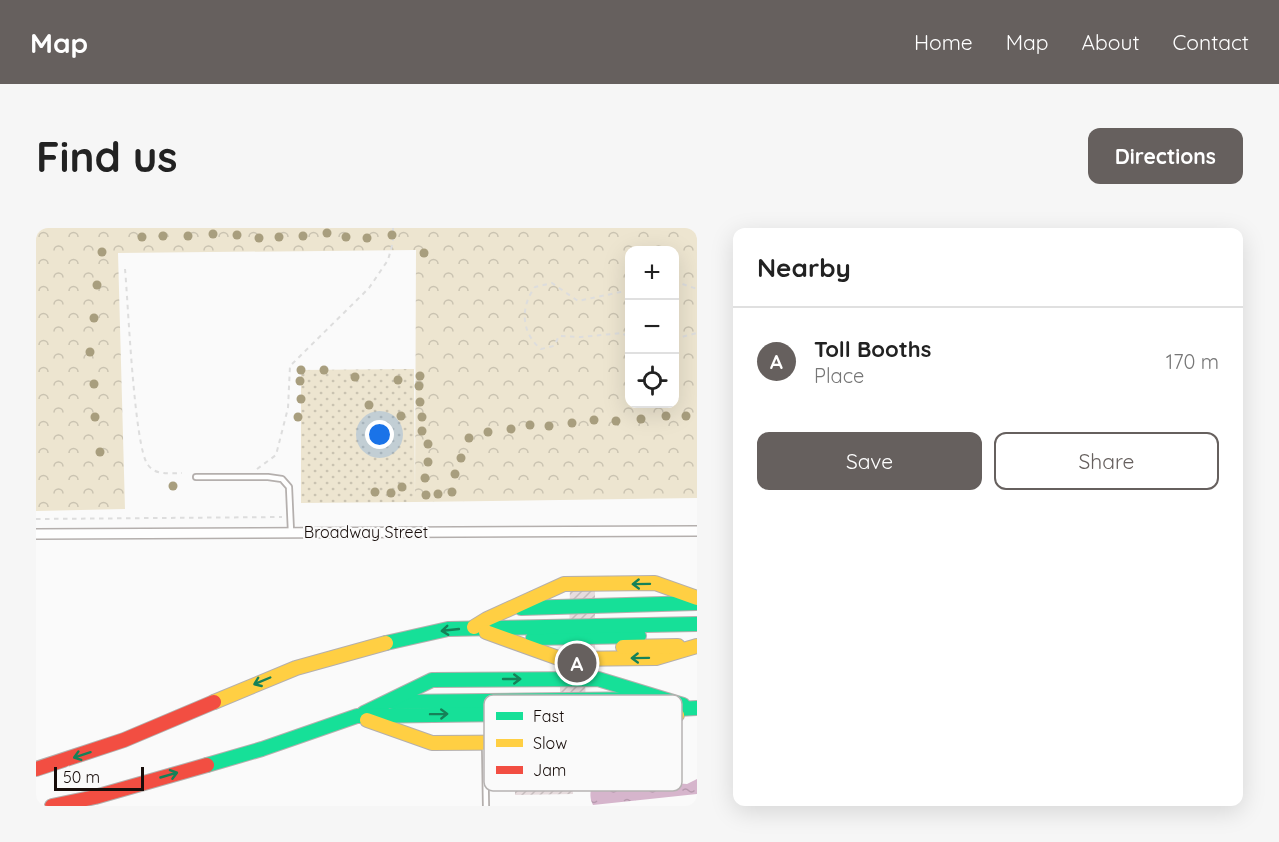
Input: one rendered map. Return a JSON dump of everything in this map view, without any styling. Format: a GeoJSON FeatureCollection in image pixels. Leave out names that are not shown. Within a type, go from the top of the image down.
{"type":"FeatureCollection","features":[{"type":"Feature","properties":{"kind":"highway"},"geometry":{"type":"LineString","coordinates":[[473,628],[487,619],[535,598],[694,598]]}},
{"type":"Feature","properties":{"kind":"highway"},"geometry":{"type":"LineString","coordinates":[[510,608],[694,598]]}},
{"type":"Feature","properties":{"kind":"highway"},"geometry":{"type":"LineString","coordinates":[[487,619],[697,614]]}},
{"type":"Feature","properties":{"kind":"highway"},"geometry":{"type":"LineString","coordinates":[[36,769],[124,740],[304,665],[410,636],[448,629],[697,624]]}},
{"type":"Feature","properties":{"kind":"highway"},"geometry":{"type":"LineString","coordinates":[[473,628],[528,647],[697,646]]}},
{"type":"Feature","properties":{"kind":"highway"},"geometry":{"type":"LineString","coordinates":[[506,638],[697,636]]}},
{"type":"Feature","properties":{"kind":"highway"},"geometry":{"type":"LineString","coordinates":[[52,806],[95,797],[262,749],[357,717],[410,691],[632,689],[651,695]]}},
{"type":"Feature","properties":{"kind":"highway"},"geometry":{"type":"LineString","coordinates":[[386,702],[484,701]]}},
{"type":"Feature","properties":{"kind":"highway"},"geometry":{"type":"LineString","coordinates":[[357,717],[484,714]]}},
{"type":"Feature","properties":{"kind":"highway"},"geometry":{"type":"LineString","coordinates":[[357,717],[432,743],[484,742]]}},
{"type":"Feature","properties":{"kind":"highway"},"geometry":{"type":"LineString","coordinates":[[384,726],[484,724]]}},
{"type":"Feature","properties":{"kind":"highway"},"geometry":{"type":"LineString","coordinates":[[407,734],[484,734]]}},
{"type":"Feature","properties":{"kind":"street","name":"Broadway Street"},"geometry":{"type":"LineString","coordinates":[[36,534],[697,531]]}},
{"type":"Feature","properties":{"kind":"lane"},"geometry":{"type":"LineString","coordinates":[[196,477],[276,477],[286,482],[289,487],[291,532]]}},
{"type":"Feature","properties":{"kind":"lane"},"geometry":{"type":"LineString","coordinates":[[486,791],[486,806]]}},
{"type":"Feature","properties":{"kind":"path"},"geometry":{"type":"LineString","coordinates":[[255,477],[258,468],[276,454],[288,408],[290,366],[369,288],[388,260],[393,228]]}},
{"type":"Feature","properties":{"kind":"path"},"geometry":{"type":"LineString","coordinates":[[125,269],[137,422],[142,453],[148,466],[160,473],[182,473]]}},
{"type":"Feature","properties":{"kind":"path"},"geometry":{"type":"LineString","coordinates":[[679,282],[697,289]]}},
{"type":"Feature","properties":{"kind":"path"},"geometry":{"type":"LineString","coordinates":[[625,291],[578,301],[552,283],[535,287],[529,295],[524,310],[527,333],[541,349],[554,346],[559,336],[581,337],[622,333],[625,335]]}},
{"type":"Feature","properties":{"kind":"path"},"geometry":{"type":"LineString","coordinates":[[679,338],[697,333]]}},
{"type":"Feature","properties":{"kind":"path"},"geometry":{"type":"LineString","coordinates":[[36,519],[290,517]]}},
{"type":"Feature","properties":{"kind":"green space"},"geometry":{"type":"Polygon","coordinates":[[[36,228],[697,228],[697,498],[415,502],[416,250],[118,253],[125,509],[36,511],[36,228]]]}},
{"type":"Feature","properties":{"kind":"green space"},"geometry":{"type":"Polygon","coordinates":[[[414,369],[415,502],[301,503],[301,370],[414,369]]]}},
{"type":"Feature","properties":{"kind":"water"},"geometry":{"type":"Polygon","coordinates":[[[697,779],[697,794],[593,805],[591,791],[682,791],[682,784],[687,784],[697,779]]]}},
{"type":"Feature","properties":{"kind":"building"},"geometry":{"type":"Polygon","coordinates":[[[570,581],[595,581],[595,656],[585,675],[586,695],[560,695],[560,670],[569,651],[570,581]]]}},
{"type":"Feature","properties":{"kind":"building"},"geometry":{"type":"Polygon","coordinates":[[[515,791],[573,791],[573,794],[515,795],[515,791]]]}},
{"type":"Feature","properties":{"kind":"traffic: fast"},"geometry":{"type":"LineString","coordinates":[[521,608],[697,603]]}},
{"type":"Feature","properties":{"kind":"traffic: fast"},"geometry":{"type":"LineString","coordinates":[[386,643],[448,629],[697,624]]}},
{"type":"Feature","properties":{"kind":"traffic: fast"},"geometry":{"type":"LineString","coordinates":[[533,638],[639,636]]}},
{"type":"Feature","properties":{"kind":"traffic: fast"},"geometry":{"type":"LineString","coordinates":[[364,713],[432,680],[598,679],[650,695]]}},
{"type":"Feature","properties":{"kind":"traffic: fast"},"geometry":{"type":"LineString","coordinates":[[393,702],[484,701]]}},
{"type":"Feature","properties":{"kind":"traffic: fast"},"geometry":{"type":"LineString","coordinates":[[682,709],[697,708]]}},
{"type":"Feature","properties":{"kind":"traffic: fast"},"geometry":{"type":"LineString","coordinates":[[207,765],[262,749],[357,716],[484,714]]}},
{"type":"Feature","properties":{"kind":"traffic: slow"},"geometry":{"type":"LineString","coordinates":[[474,627],[564,584],[655,583],[697,598]]}},
{"type":"Feature","properties":{"kind":"traffic: slow"},"geometry":{"type":"LineString","coordinates":[[486,632],[561,659],[656,658],[697,646]]}},
{"type":"Feature","properties":{"kind":"traffic: slow"},"geometry":{"type":"LineString","coordinates":[[214,702],[296,668],[386,643]]}},
{"type":"Feature","properties":{"kind":"traffic: slow"},"geometry":{"type":"LineString","coordinates":[[623,647],[678,646]]}},
{"type":"Feature","properties":{"kind":"traffic: slow"},"geometry":{"type":"LineString","coordinates":[[367,720],[432,743],[484,743]]}},
{"type":"Feature","properties":{"kind":"traffic: jam"},"geometry":{"type":"LineString","coordinates":[[36,769],[124,740],[214,702]]}},
{"type":"Feature","properties":{"kind":"traffic: jam"},"geometry":{"type":"LineString","coordinates":[[52,806],[95,797],[207,765]]}},
{"type":"Feature","properties":{"kind":"place","name":"Toll Booths"},"geometry":{"type":"Point","coordinates":[577,663]}}]}
